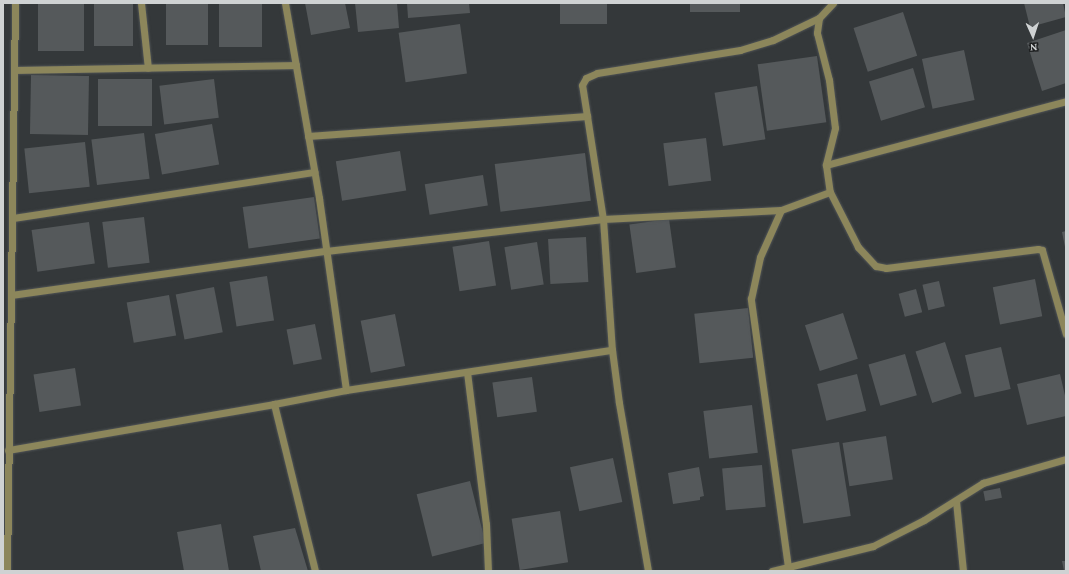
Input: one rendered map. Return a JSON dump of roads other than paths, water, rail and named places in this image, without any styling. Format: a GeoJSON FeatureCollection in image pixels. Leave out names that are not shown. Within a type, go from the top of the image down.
{"type":"FeatureCollection","features":[{"type":"Feature","properties":{"kind":"street"},"geometry":{"type":"LineString","coordinates":[[7,571],[16,70],[15,3]]}},
{"type":"Feature","properties":{"kind":"street"},"geometry":{"type":"LineString","coordinates":[[141,3],[148,68]]}},
{"type":"Feature","properties":{"kind":"street"},"geometry":{"type":"LineString","coordinates":[[286,3],[314,172],[346,390]]}},
{"type":"Feature","properties":{"kind":"street"},"geometry":{"type":"LineString","coordinates":[[648,571],[612,350],[603,219],[582,85],[586,78],[597,73],[740,50],[773,40],[819,18],[833,3]]}},
{"type":"Feature","properties":{"kind":"street"},"geometry":{"type":"LineString","coordinates":[[819,18],[817,33],[828,80],[835,128],[826,165],[830,192],[858,247],[876,266],[886,268],[1031,249],[1042,250],[1066,334]]}},
{"type":"Feature","properties":{"kind":"street"},"geometry":{"type":"LineString","coordinates":[[16,70],[296,65]]}},
{"type":"Feature","properties":{"kind":"street"},"geometry":{"type":"LineString","coordinates":[[826,165],[1066,101]]}},
{"type":"Feature","properties":{"kind":"street"},"geometry":{"type":"LineString","coordinates":[[308,136],[587,116]]}},
{"type":"Feature","properties":{"kind":"street"},"geometry":{"type":"LineString","coordinates":[[13,218],[314,172]]}},
{"type":"Feature","properties":{"kind":"street"},"geometry":{"type":"LineString","coordinates":[[11,295],[326,251],[603,219],[781,210],[830,192]]}},
{"type":"Feature","properties":{"kind":"street"},"geometry":{"type":"LineString","coordinates":[[781,210],[760,257],[751,299],[788,567]]}},
{"type":"Feature","properties":{"kind":"street"},"geometry":{"type":"LineString","coordinates":[[8,450],[274,404],[346,390],[612,350]]}},
{"type":"Feature","properties":{"kind":"street"},"geometry":{"type":"LineString","coordinates":[[467,372],[486,524],[488,571]]}},
{"type":"Feature","properties":{"kind":"street"},"geometry":{"type":"LineString","coordinates":[[274,404],[315,571]]}},
{"type":"Feature","properties":{"kind":"street"},"geometry":{"type":"LineString","coordinates":[[772,571],[873,546],[956,501],[983,484],[1066,459]]}},
{"type":"Feature","properties":{"kind":"street"},"geometry":{"type":"LineString","coordinates":[[956,501],[963,571]]}}]}
